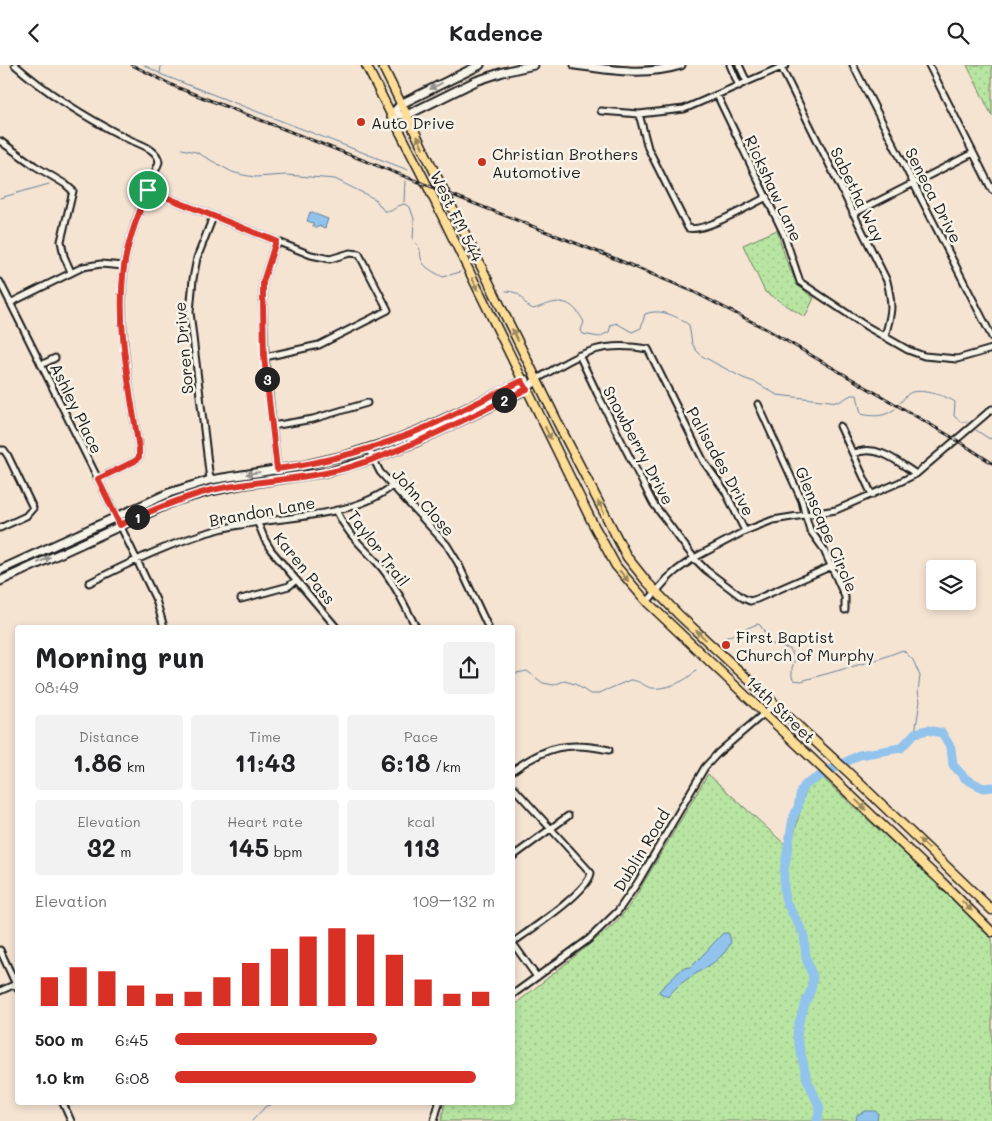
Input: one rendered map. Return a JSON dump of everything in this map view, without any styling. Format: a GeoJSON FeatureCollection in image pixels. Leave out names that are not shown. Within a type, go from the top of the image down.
{"type":"FeatureCollection","features":[{"type":"Feature","properties":{"kind":"main road","name":"West FM 544"},"geometry":{"type":"LineString","coordinates":[[366,65],[522,381]]}},
{"type":"Feature","properties":{"kind":"main road","name":"West FM 544"},"geometry":{"type":"LineString","coordinates":[[382,65],[537,379]]}},
{"type":"Feature","properties":{"kind":"main road"},"geometry":{"type":"LineString","coordinates":[[391,115],[401,104],[480,65]]}},
{"type":"Feature","properties":{"kind":"main road"},"geometry":{"type":"LineString","coordinates":[[391,115],[407,115],[476,81],[534,65]]}},
{"type":"Feature","properties":{"kind":"main road"},"geometry":{"type":"LineString","coordinates":[[575,65],[641,72],[662,70],[682,65]]}},
{"type":"Feature","properties":{"kind":"main road"},"geometry":{"type":"LineString","coordinates":[[470,69],[476,81]]}},
{"type":"Feature","properties":{"kind":"main road"},"geometry":{"type":"LineString","coordinates":[[0,570],[169,493],[210,480],[327,461],[368,449],[429,426],[522,381],[537,379]]}},
{"type":"Feature","properties":{"kind":"main road"},"geometry":{"type":"LineString","coordinates":[[0,581],[175,501],[211,491],[308,476],[350,467],[373,459],[433,434],[527,389],[537,379]]}},
{"type":"Feature","properties":{"kind":"main road","name":"14th Street"},"geometry":{"type":"LineString","coordinates":[[537,379],[620,544],[628,557],[656,591],[679,615],[822,747],[992,910]]}},
{"type":"Feature","properties":{"kind":"main road","name":"14th Street"},"geometry":{"type":"LineString","coordinates":[[522,381],[607,551],[621,572],[647,602],[810,755],[992,932]]}},
{"type":"Feature","properties":{"kind":"main road"},"geometry":{"type":"LineString","coordinates":[[429,426],[433,434]]}},
{"type":"Feature","properties":{"kind":"street"},"geometry":{"type":"LineString","coordinates":[[15,65],[72,108],[154,152],[160,162],[132,232],[124,266],[123,333],[139,457],[135,461],[98,479]]}},
{"type":"Feature","properties":{"kind":"street"},"geometry":{"type":"LineString","coordinates":[[730,65],[739,86]]}},
{"type":"Feature","properties":{"kind":"street"},"geometry":{"type":"LineString","coordinates":[[739,65],[747,82]]}},
{"type":"Feature","properties":{"kind":"street","name":"Seneca Drive"},"geometry":{"type":"LineString","coordinates":[[853,65],[992,337]]}},
{"type":"Feature","properties":{"kind":"street"},"geometry":{"type":"LineString","coordinates":[[929,65],[992,190]]}},
{"type":"Feature","properties":{"kind":"street"},"geometry":{"type":"LineString","coordinates":[[601,111],[639,114],[684,109],[784,66]]}},
{"type":"Feature","properties":{"kind":"street","name":"Sabetha Way"},"geometry":{"type":"LineString","coordinates":[[784,66],[853,214],[887,281],[892,300],[892,314],[884,336]]}},
{"type":"Feature","properties":{"kind":"street","name":"Rickshaw Lane"},"geometry":{"type":"LineString","coordinates":[[717,95],[784,234],[800,282],[866,327],[908,351],[924,356],[957,359],[992,349]]}},
{"type":"Feature","properties":{"kind":"street"},"geometry":{"type":"LineString","coordinates":[[639,114],[648,148],[688,228],[693,230],[712,224],[767,197]]}},
{"type":"Feature","properties":{"kind":"street"},"geometry":{"type":"LineString","coordinates":[[0,141],[35,166],[65,183],[72,191],[61,241],[64,256],[71,271]]}},
{"type":"Feature","properties":{"kind":"street"},"geometry":{"type":"LineString","coordinates":[[853,214],[972,153]]}},
{"type":"Feature","properties":{"kind":"street"},"geometry":{"type":"LineString","coordinates":[[148,190],[311,255],[325,258],[350,253],[359,254],[388,310],[319,345],[264,357]]}},
{"type":"Feature","properties":{"kind":"street","name":"Soren Drive"},"geometry":{"type":"LineString","coordinates":[[210,480],[190,312],[193,279],[198,258],[214,217]]}},
{"type":"Feature","properties":{"kind":"street"},"geometry":{"type":"LineString","coordinates":[[276,241],[263,282],[264,357],[277,469]]}},
{"type":"Feature","properties":{"kind":"street"},"geometry":{"type":"LineString","coordinates":[[10,303],[71,271],[83,267],[94,264],[124,266]]}},
{"type":"Feature","properties":{"kind":"street","name":"Ashley Place"},"geometry":{"type":"LineString","coordinates":[[0,283],[156,600],[163,625]]}},
{"type":"Feature","properties":{"kind":"street","name":"Palisades Drive"},"geometry":{"type":"LineString","coordinates":[[579,355],[598,348],[627,345],[648,349],[704,462],[725,491],[745,531]]}},
{"type":"Feature","properties":{"kind":"street"},"geometry":{"type":"LineString","coordinates":[[537,379],[579,355]]}},
{"type":"Feature","properties":{"kind":"street","name":"Snowberry Drive"},"geometry":{"type":"LineString","coordinates":[[579,355],[596,393],[653,503],[694,558],[706,570],[743,598],[750,601],[832,566]]}},
{"type":"Feature","properties":{"kind":"street"},"geometry":{"type":"LineString","coordinates":[[42,365],[55,358]]}},
{"type":"Feature","properties":{"kind":"street"},"geometry":{"type":"LineString","coordinates":[[272,426],[313,419],[367,403]]}},
{"type":"Feature","properties":{"kind":"street","name":"Glenscape Circle"},"geometry":{"type":"LineString","coordinates":[[758,404],[802,501],[810,530],[832,566],[845,597],[845,610]]}},
{"type":"Feature","properties":{"kind":"street"},"geometry":{"type":"LineString","coordinates":[[647,602],[668,578],[694,558],[745,531],[773,520],[836,510],[916,474],[992,409]]}},
{"type":"Feature","properties":{"kind":"street"},"geometry":{"type":"LineString","coordinates":[[840,426],[872,495]]}},
{"type":"Feature","properties":{"kind":"street","name":"John Close"},"geometry":{"type":"LineString","coordinates":[[368,449],[380,472],[447,545],[458,563],[487,625]]}},
{"type":"Feature","properties":{"kind":"street"},"geometry":{"type":"LineString","coordinates":[[0,528],[26,516],[33,508],[2,450]]}},
{"type":"Feature","properties":{"kind":"street"},"geometry":{"type":"LineString","coordinates":[[853,454],[862,451],[886,454],[916,474]]}},
{"type":"Feature","properties":{"kind":"street","name":"Brandon Lane"},"geometry":{"type":"LineString","coordinates":[[90,583],[136,560],[194,537],[220,529],[336,510],[368,501],[379,496],[392,486]]}},
{"type":"Feature","properties":{"kind":"street","name":"Taylor Trail"},"geometry":{"type":"LineString","coordinates":[[336,510],[345,527],[382,568],[395,587],[415,625]]}},
{"type":"Feature","properties":{"kind":"street","name":"Karen Pass"},"geometry":{"type":"LineString","coordinates":[[258,523],[271,550],[334,625]]}},
{"type":"Feature","properties":{"kind":"street"},"geometry":{"type":"LineString","coordinates":[[241,599],[289,586],[296,580]]}},
{"type":"Feature","properties":{"kind":"street","name":"Dublin Road"},"geometry":{"type":"LineString","coordinates":[[515,993],[583,943],[613,917],[638,882],[705,767],[718,753],[775,704]]}},
{"type":"Feature","properties":{"kind":"street"},"geometry":{"type":"LineString","coordinates":[[515,769],[533,756],[555,748],[592,746],[609,750]]}},
{"type":"Feature","properties":{"kind":"street"},"geometry":{"type":"LineString","coordinates":[[515,789],[591,873],[589,879],[577,894],[515,941]]}},
{"type":"Feature","properties":{"kind":"street"},"geometry":{"type":"LineString","coordinates":[[515,855],[568,816]]}},
{"type":"Feature","properties":{"kind":"street"},"geometry":{"type":"LineString","coordinates":[[515,946],[537,977]]}},
{"type":"Feature","properties":{"kind":"street"},"geometry":{"type":"LineString","coordinates":[[0,950],[15,982]]}},
{"type":"Feature","properties":{"kind":"street"},"geometry":{"type":"LineString","coordinates":[[0,991],[15,987]]}},
{"type":"Feature","properties":{"kind":"street"},"geometry":{"type":"LineString","coordinates":[[64,1105],[70,1121]]}},
{"type":"Feature","properties":{"kind":"street"},"geometry":{"type":"LineString","coordinates":[[434,1121],[438,1105]]}},
{"type":"Feature","properties":{"kind":"green space"},"geometry":{"type":"Polygon","coordinates":[[[967,65],[992,65],[992,116],[967,65]]]}},
{"type":"Feature","properties":{"kind":"green space"},"geometry":{"type":"Polygon","coordinates":[[[777,230],[794,277],[799,285],[814,298],[805,317],[765,292],[743,245],[777,230]]]}},
{"type":"Feature","properties":{"kind":"green space"},"geometry":{"type":"Polygon","coordinates":[[[708,774],[790,849],[806,789],[822,777],[962,907],[992,939],[992,1121],[441,1121],[445,1105],[515,1105],[515,1004],[611,927],[634,899],[708,774]]]}},
{"type":"Feature","properties":{"kind":"water"},"geometry":{"type":"Polygon","coordinates":[[[310,212],[328,219],[325,228],[319,226],[317,228],[313,226],[313,223],[307,221],[310,212]]]}},
{"type":"Feature","properties":{"kind":"water"},"geometry":{"type":"Polygon","coordinates":[[[723,933],[729,934],[731,942],[719,958],[683,982],[668,997],[660,993],[659,991],[683,968],[691,967],[723,933]]]}},
{"type":"Feature","properties":{"kind":"water"},"geometry":{"type":"Polygon","coordinates":[[[865,1111],[875,1111],[878,1113],[877,1121],[856,1121],[857,1115],[865,1111]]]}},
{"type":"Feature","properties":{"kind":"waterway"},"geometry":{"type":"LineString","coordinates":[[144,65],[159,73]]}},
{"type":"Feature","properties":{"kind":"waterway"},"geometry":{"type":"LineString","coordinates":[[161,65],[160,74],[408,170]]}},
{"type":"Feature","properties":{"kind":"waterway"},"geometry":{"type":"LineString","coordinates":[[182,149],[196,152],[232,172],[243,175],[255,177],[286,175],[335,179],[375,199],[384,211],[391,211],[404,204],[410,207],[414,219],[413,240],[420,249],[423,263],[443,277],[460,272]]}},
{"type":"Feature","properties":{"kind":"waterway"},"geometry":{"type":"LineString","coordinates":[[404,202],[405,181]]}},
{"type":"Feature","properties":{"kind":"waterway"},"geometry":{"type":"LineString","coordinates":[[0,198],[49,184]]}},
{"type":"Feature","properties":{"kind":"waterway"},"geometry":{"type":"LineString","coordinates":[[506,291],[519,295],[532,309],[556,302],[567,303],[576,310],[584,322],[581,330],[583,334],[599,337],[609,332],[611,325],[616,323],[632,332],[641,328],[645,314],[663,312],[689,325],[692,343],[702,356],[777,395],[839,402],[851,395],[857,395],[861,414],[870,416],[883,415],[895,409]]}},
{"type":"Feature","properties":{"kind":"waterway"},"geometry":{"type":"LineString","coordinates":[[900,403],[907,395],[916,391],[941,395],[955,402],[954,416],[961,422],[967,422]]}},
{"type":"Feature","properties":{"kind":"waterway"},"geometry":{"type":"LineString","coordinates":[[976,430],[992,439]]}},
{"type":"Feature","properties":{"kind":"waterway"},"geometry":{"type":"LineString","coordinates":[[725,638],[757,624],[760,625],[772,644],[790,649],[795,659],[792,677],[794,680],[801,681],[879,659],[903,650],[913,660],[920,676],[918,691],[920,701],[915,733]]}},
{"type":"Feature","properties":{"kind":"waterway"},"geometry":{"type":"LineString","coordinates":[[515,673],[527,671],[543,683],[554,685],[564,681],[575,684],[590,694],[597,694],[630,680],[637,681],[648,687],[667,687],[681,682],[696,670]]}},
{"type":"Feature","properties":{"kind":"waterway"},"geometry":{"type":"LineString","coordinates":[[817,1121],[820,1108],[807,1079],[797,1037],[798,1026],[811,990],[813,977],[806,958],[804,934],[786,902],[784,890],[784,871],[793,818],[798,807],[801,791],[811,781],[859,755],[901,748],[915,733],[928,730],[942,733],[951,748],[953,765],[966,779],[983,788],[992,787]]}},
{"type":"Feature","properties":{"kind":"waterway"},"geometry":{"type":"LineString","coordinates":[[252,1121],[269,1105]]}},
{"type":"Feature","properties":{"kind":"railway"},"geometry":{"type":"LineString","coordinates":[[132,65],[176,87],[611,257],[690,290],[766,329],[955,439],[992,463]]}},
{"type":"Feature","properties":{"kind":"place","name":"Auto Drive"},"geometry":{"type":"Point","coordinates":[361,122]}},
{"type":"Feature","properties":{"kind":"place","name":"Christian Brothers Automotive"},"geometry":{"type":"Point","coordinates":[482,162]}},
{"type":"Feature","properties":{"kind":"place","name":"First Baptist Church of Murphy"},"geometry":{"type":"Point","coordinates":[726,645]}},
{"type":"Feature","properties":{"kind":"route"},"geometry":{"type":"LineString","coordinates":[[148,190],[276,241],[263,282],[263,304],[264,357],[277,469],[327,461],[397,439],[429,426],[522,381],[527,389],[414,443],[350,467],[308,476],[211,491],[175,501],[120,525],[98,479],[135,461],[139,457],[123,333],[122,307],[124,266],[132,232],[148,190]]}}]}
